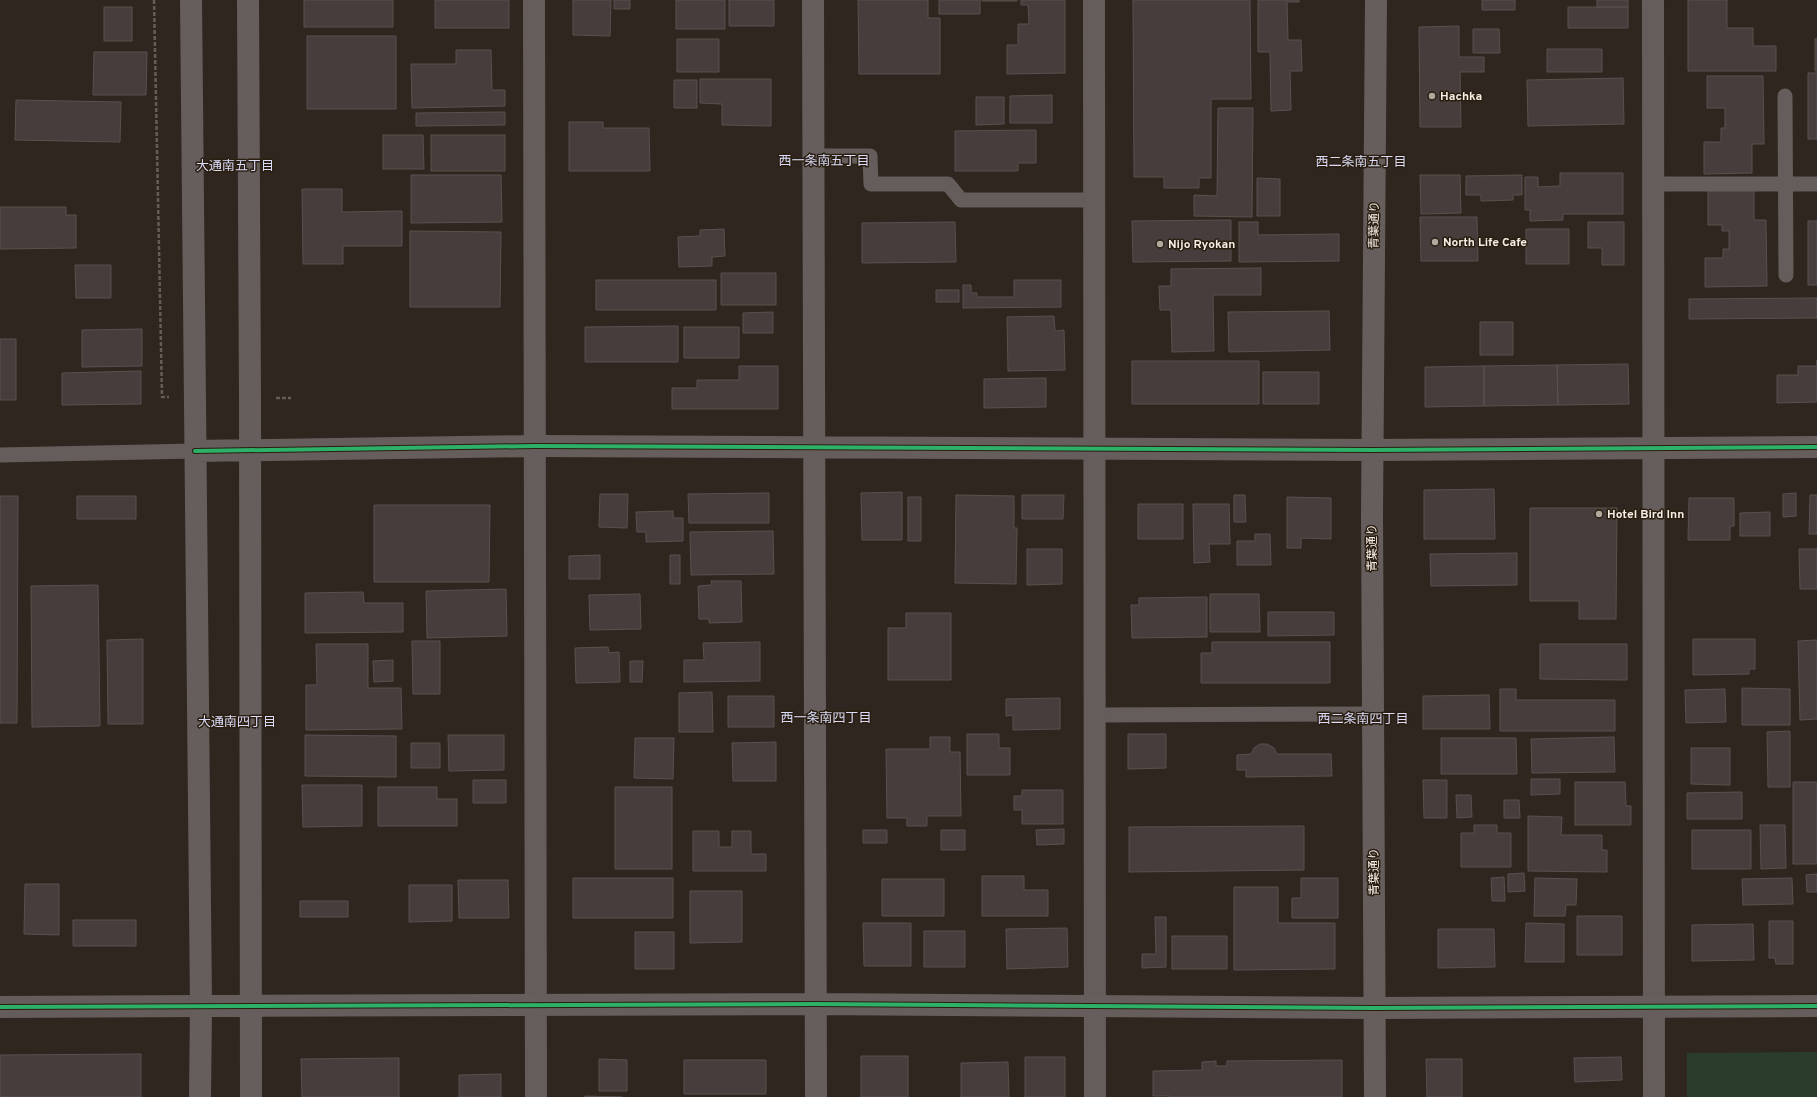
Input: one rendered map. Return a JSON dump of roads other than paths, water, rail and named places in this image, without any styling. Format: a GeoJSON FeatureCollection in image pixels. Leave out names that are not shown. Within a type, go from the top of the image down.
{"type":"FeatureCollection","features":[{"type":"Feature","properties":{"kind":"street"},"geometry":{"type":"LineString","coordinates":[[191,0],[201,1006],[200,1097]]}},
{"type":"Feature","properties":{"kind":"street"},"geometry":{"type":"LineString","coordinates":[[248,0],[251,1097]]}},
{"type":"Feature","properties":{"kind":"street"},"geometry":{"type":"LineString","coordinates":[[534,0],[536,1097]]}},
{"type":"Feature","properties":{"kind":"street"},"geometry":{"type":"LineString","coordinates":[[814,0],[816,1097]]}},
{"type":"Feature","properties":{"kind":"street"},"geometry":{"type":"LineString","coordinates":[[1094,0],[1096,449],[1095,1097]]}},
{"type":"Feature","properties":{"kind":"street","name":"青葉通り"},"geometry":{"type":"LineString","coordinates":[[1375,1097],[1372,450],[1376,0]]}},
{"type":"Feature","properties":{"kind":"street"},"geometry":{"type":"LineString","coordinates":[[1653,0],[1654,1097]]}},
{"type":"Feature","properties":{"kind":"street"},"geometry":{"type":"LineString","coordinates":[[195,451],[249,449],[535,446],[815,449],[1372,450],[1817,447]]}},
{"type":"Feature","properties":{"kind":"street"},"geometry":{"type":"LineString","coordinates":[[0,1007],[815,1004],[1374,1008],[1654,1008],[1817,1006]]}},
{"type":"Feature","properties":{"kind":"lane"},"geometry":{"type":"LineString","coordinates":[[1785,96],[1786,275]]}},
{"type":"Feature","properties":{"kind":"lane"},"geometry":{"type":"LineString","coordinates":[[815,156],[870,156],[871,184],[948,184],[961,200],[1095,200]]}},
{"type":"Feature","properties":{"kind":"lane"},"geometry":{"type":"LineString","coordinates":[[1653,184],[1817,184]]}},
{"type":"Feature","properties":{"kind":"lane"},"geometry":{"type":"LineString","coordinates":[[0,455],[195,451]]}},
{"type":"Feature","properties":{"kind":"lane"},"geometry":{"type":"LineString","coordinates":[[1095,715],[1373,714]]}},
{"type":"Feature","properties":{"kind":"place","name":"Hachka"},"geometry":{"type":"Point","coordinates":[1432,96]}},
{"type":"Feature","properties":{"kind":"place","name":"North Life Cafe"},"geometry":{"type":"Point","coordinates":[1435,242]}},
{"type":"Feature","properties":{"kind":"place","name":"Nijo Ryokan"},"geometry":{"type":"Point","coordinates":[1160,244]}},
{"type":"Feature","properties":{"kind":"place","name":"Hotel Bird Inn"},"geometry":{"type":"Point","coordinates":[1599,514]}},
{"type":"Feature","properties":{"kind":"district","name":"西一条南五丁目"},"geometry":{"type":"Point","coordinates":[824,160]}},
{"type":"Feature","properties":{"kind":"district","name":"西二条南五丁目"},"geometry":{"type":"Point","coordinates":[1361,161]}},
{"type":"Feature","properties":{"kind":"district","name":"大通南五丁目"},"geometry":{"type":"Point","coordinates":[235,165]}},
{"type":"Feature","properties":{"kind":"district","name":"西一条南四丁目"},"geometry":{"type":"Point","coordinates":[826,717]}},
{"type":"Feature","properties":{"kind":"district","name":"西二条南四丁目"},"geometry":{"type":"Point","coordinates":[1363,718]}},
{"type":"Feature","properties":{"kind":"district","name":"大通南四丁目"},"geometry":{"type":"Point","coordinates":[237,721]}}]}
